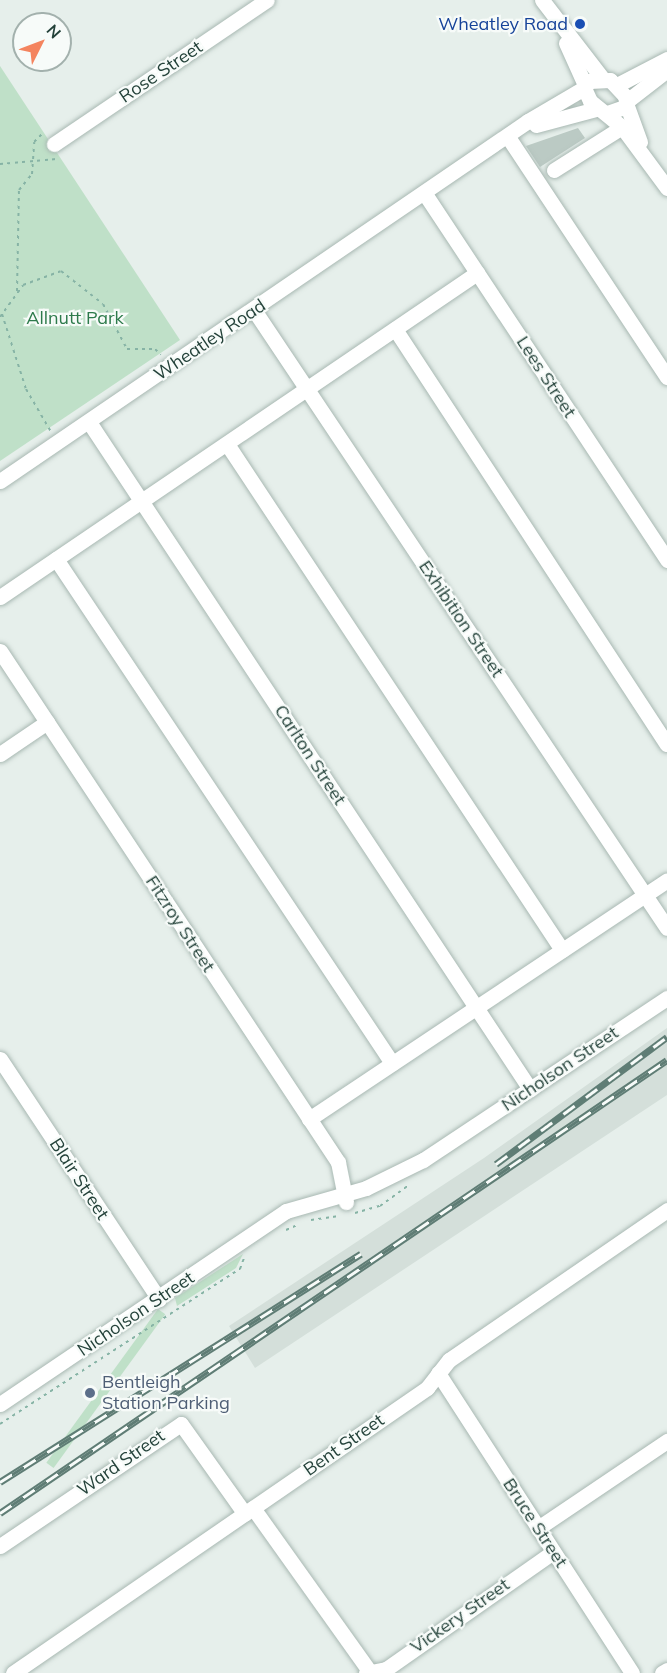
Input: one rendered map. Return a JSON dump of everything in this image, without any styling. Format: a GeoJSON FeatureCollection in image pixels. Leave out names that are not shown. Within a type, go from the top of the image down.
{"type":"FeatureCollection","features":[{"type":"Feature","properties":{"kind":"street","name":"Rose Street"},"geometry":{"type":"LineString","coordinates":[[53,145],[267,0]]}},
{"type":"Feature","properties":{"kind":"street"},"geometry":{"type":"LineString","coordinates":[[542,0],[557,24],[585,86],[602,111],[622,127],[647,158],[667,189]]}},
{"type":"Feature","properties":{"kind":"street"},"geometry":{"type":"LineString","coordinates":[[557,24],[602,78],[617,85],[627,103],[647,158]]}},
{"type":"Feature","properties":{"kind":"street"},"geometry":{"type":"LineString","coordinates":[[617,85],[667,59]]}},
{"type":"Feature","properties":{"kind":"street"},"geometry":{"type":"LineString","coordinates":[[627,103],[667,70]]}},
{"type":"Feature","properties":{"kind":"street","name":"Wheatley Road"},"geometry":{"type":"LineString","coordinates":[[0,481],[508,137],[585,86],[602,78]]}},
{"type":"Feature","properties":{"kind":"street","name":"Wheatley Road"},"geometry":{"type":"LineString","coordinates":[[508,137],[627,103]]}},
{"type":"Feature","properties":{"kind":"street"},"geometry":{"type":"LineString","coordinates":[[554,170],[622,127]]}},
{"type":"Feature","properties":{"kind":"street"},"geometry":{"type":"LineString","coordinates":[[508,137],[667,377]]}},
{"type":"Feature","properties":{"kind":"street","name":"Lees Street"},"geometry":{"type":"LineString","coordinates":[[425,194],[667,560]]}},
{"type":"Feature","properties":{"kind":"street"},"geometry":{"type":"LineString","coordinates":[[0,597],[477,273]]}},
{"type":"Feature","properties":{"kind":"street","name":"Exhibition Street"},"geometry":{"type":"LineString","coordinates":[[254,310],[667,928]]}},
{"type":"Feature","properties":{"kind":"street"},"geometry":{"type":"LineString","coordinates":[[395,329],[667,744]]}},
{"type":"Feature","properties":{"kind":"street","name":"Carlton Street"},"geometry":{"type":"LineString","coordinates":[[89,422],[530,1089]]}},
{"type":"Feature","properties":{"kind":"street"},"geometry":{"type":"LineString","coordinates":[[227,444],[562,950]]}},
{"type":"Feature","properties":{"kind":"street"},"geometry":{"type":"LineString","coordinates":[[56,559],[392,1063]]}},
{"type":"Feature","properties":{"kind":"street","name":"Fitzroy Street"},"geometry":{"type":"LineString","coordinates":[[0,651],[338,1162],[345,1197]]}},
{"type":"Feature","properties":{"kind":"street"},"geometry":{"type":"LineString","coordinates":[[0,754],[47,722]]}},
{"type":"Feature","properties":{"kind":"street"},"geometry":{"type":"LineString","coordinates":[[309,1119],[667,880]]}},
{"type":"Feature","properties":{"kind":"street","name":"Nicholson Street"},"geometry":{"type":"LineString","coordinates":[[0,1404],[271,1224],[345,1197],[383,1191],[423,1160],[667,998]]}},
{"type":"Feature","properties":{"kind":"street","name":"Blair Street"},"geometry":{"type":"LineString","coordinates":[[0,1059],[159,1299]]}},
{"type":"Feature","properties":{"kind":"street","name":"Bent Street"},"geometry":{"type":"LineString","coordinates":[[13,1673],[427,1388],[438,1372],[667,1210]]}},
{"type":"Feature","properties":{"kind":"street","name":"Bruce Street"},"geometry":{"type":"LineString","coordinates":[[438,1372],[632,1673]]}},
{"type":"Feature","properties":{"kind":"street","name":"Ward Street"},"geometry":{"type":"LineString","coordinates":[[0,1546],[181,1424],[249,1511],[367,1671]]}},
{"type":"Feature","properties":{"kind":"street"},"geometry":{"type":"LineString","coordinates":[[538,1528],[667,1441]]}},
{"type":"Feature","properties":{"kind":"street","name":"Vickery Street"},"geometry":{"type":"LineString","coordinates":[[367,1671],[386,1668],[553,1552]]}},
{"type":"Feature","properties":{"kind":"street"},"geometry":{"type":"LineString","coordinates":[[662,1673],[667,1670]]}},
{"type":"Feature","properties":{"kind":"path"},"geometry":{"type":"LineString","coordinates":[[17,291],[19,190],[32,174],[34,142],[53,145]]}},
{"type":"Feature","properties":{"kind":"path"},"geometry":{"type":"LineString","coordinates":[[0,164],[33,163],[53,145]]}},
{"type":"Feature","properties":{"kind":"path"},"geometry":{"type":"LineString","coordinates":[[50,430],[26,389],[1,315],[17,291],[36,278],[65,272],[103,304],[127,349],[155,349],[161,355]]}},
{"type":"Feature","properties":{"kind":"path"},"geometry":{"type":"LineString","coordinates":[[0,1424],[240,1269]]}},
{"type":"Feature","properties":{"kind":"shaded area"},"geometry":{"type":"Polygon","coordinates":[[[667,1028],[667,1095],[255,1368],[229,1326],[484,1158],[667,1028]]]}},
{"type":"Feature","properties":{"kind":"green space","name":"Allnutt Park"},"geometry":{"type":"Polygon","coordinates":[[[0,66],[180,340],[0,461],[0,66]]]}},
{"type":"Feature","properties":{"kind":"green space"},"geometry":{"type":"Polygon","coordinates":[[[243,1254],[236,1268],[177,1306],[175,1298],[243,1254]]]}},
{"type":"Feature","properties":{"kind":"green space"},"geometry":{"type":"Polygon","coordinates":[[[158,1309],[165,1314],[54,1468],[46,1463],[158,1309]]]}},
{"type":"Feature","properties":{"kind":"building"},"geometry":{"type":"Polygon","coordinates":[[[578,128],[585,138],[540,167],[526,146],[578,128]]]}},
{"type":"Feature","properties":{"kind":"railway"},"geometry":{"type":"LineString","coordinates":[[496,1164],[667,1037]]}},
{"type":"Feature","properties":{"kind":"railway"},"geometry":{"type":"LineString","coordinates":[[0,1513],[667,1060]]}},
{"type":"Feature","properties":{"kind":"railway"},"geometry":{"type":"LineString","coordinates":[[0,1482],[361,1254]]}},
{"type":"Feature","properties":{"kind":"place","name":"Wheatley Road"},"geometry":{"type":"Point","coordinates":[580,24]}},
{"type":"Feature","properties":{"kind":"place","name":"Bentleigh Station Parking"},"geometry":{"type":"Point","coordinates":[90,1393]}}]}
